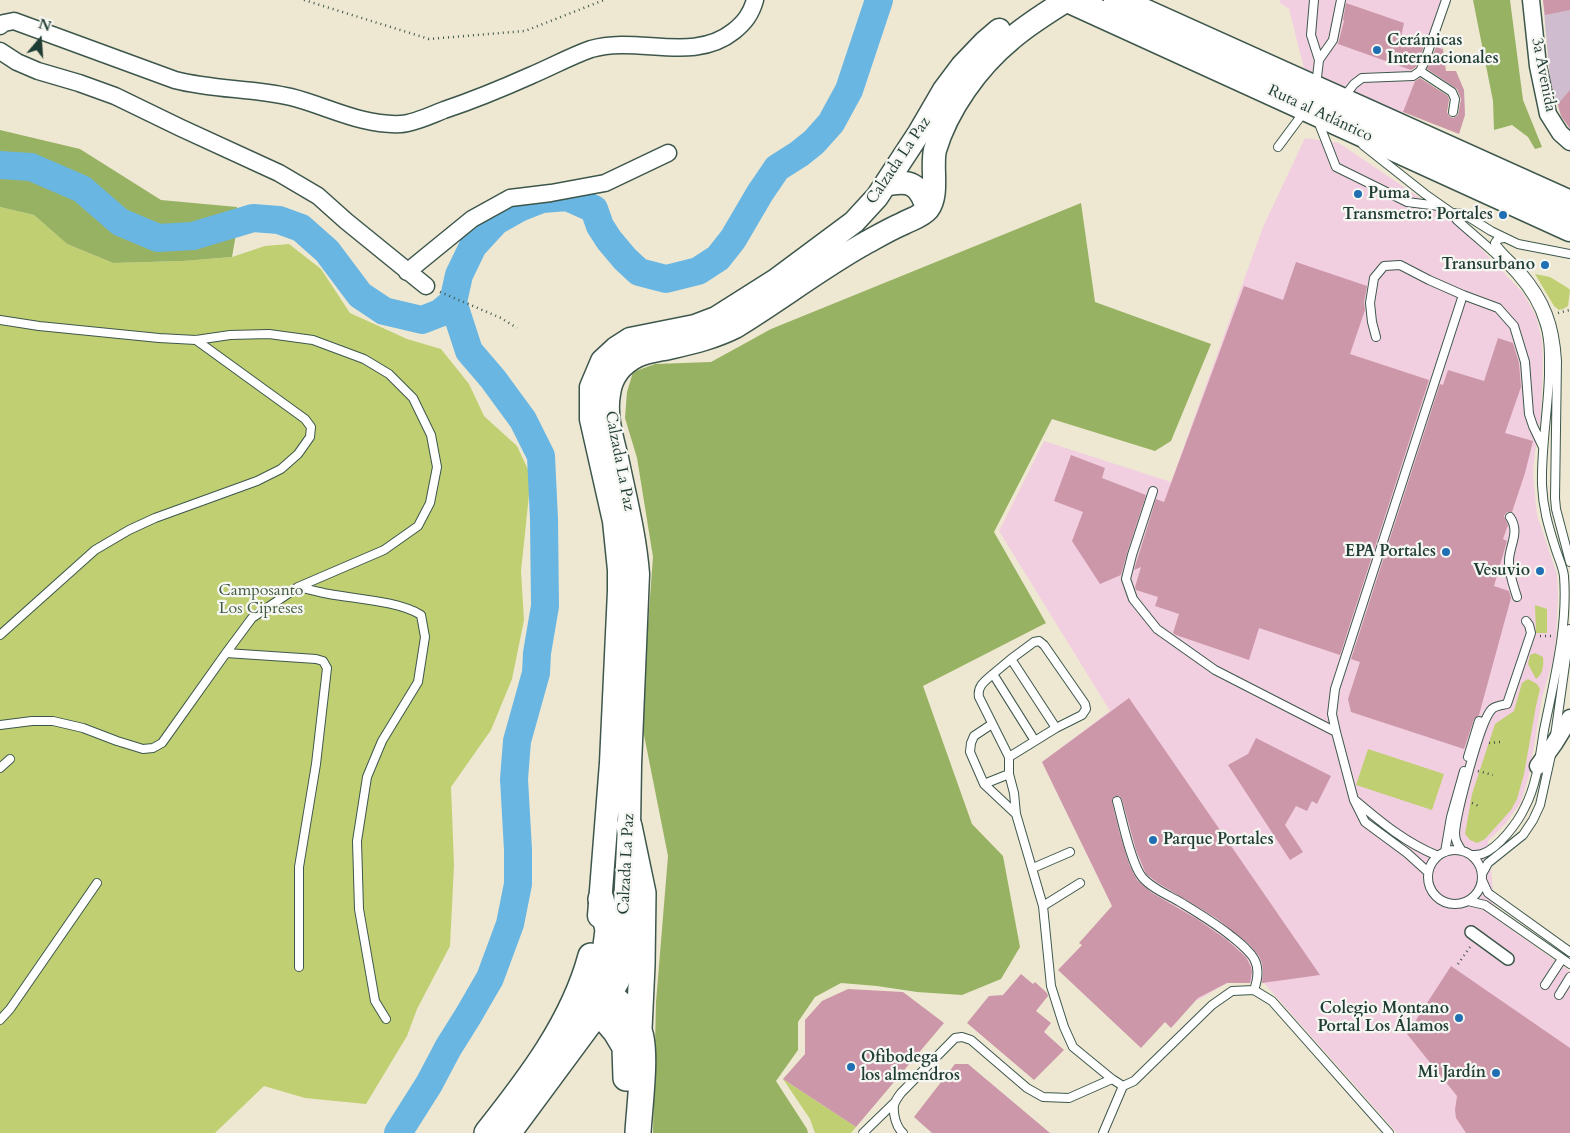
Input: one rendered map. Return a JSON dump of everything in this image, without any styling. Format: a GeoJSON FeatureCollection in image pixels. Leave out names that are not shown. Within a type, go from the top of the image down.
{"type":"FeatureCollection","features":[{"type":"Feature","properties":{"kind":"highway","name":"Ruta al Atlántico"},"geometry":{"type":"LineString","coordinates":[[1070,0],[1279,84]]}},
{"type":"Feature","properties":{"kind":"highway","name":"Ruta al Atlántico"},"geometry":{"type":"LineString","coordinates":[[1117,0],[1321,106],[1570,228]]}},
{"type":"Feature","properties":{"kind":"highway","name":"Ruta al Atlántico"},"geometry":{"type":"LineString","coordinates":[[1321,106],[1570,204]]}},
{"type":"Feature","properties":{"kind":"main road","name":"Calzada La Paz"},"geometry":{"type":"LineString","coordinates":[[488,1133],[530,1077],[567,1016],[583,982],[592,953],[601,899],[615,703],[619,570],[614,522],[591,419],[591,387],[596,373],[606,356],[621,344],[630,339],[674,331],[705,322],[776,280],[854,222],[877,197],[919,133],[944,90],[962,66],[985,42],[1040,0]]}},
{"type":"Feature","properties":{"kind":"main road","name":"Calzada La Paz"},"geometry":{"type":"LineString","coordinates":[[508,1133],[605,1004],[618,981],[622,965],[638,574],[630,521],[608,410],[609,395],[614,377],[625,364],[642,354],[704,339],[735,327],[831,263],[927,210],[933,197],[934,156],[939,138],[957,102],[996,52],[1023,29],[1066,0]]}},
{"type":"Feature","properties":{"kind":"main road"},"geometry":{"type":"LineString","coordinates":[[885,185],[904,182],[912,185],[919,191],[927,210]]}},
{"type":"Feature","properties":{"kind":"main road"},"geometry":{"type":"LineString","coordinates":[[629,826],[643,893],[639,1029],[643,1054],[638,1133]]}},
{"type":"Feature","properties":{"kind":"main road"},"geometry":{"type":"LineString","coordinates":[[601,899],[608,930],[602,976],[594,1004],[605,1004],[626,1011],[639,1029]]}},
{"type":"Feature","properties":{"kind":"main road"},"geometry":{"type":"LineString","coordinates":[[605,1004],[613,1027],[625,1047],[623,1133]]}},
{"type":"Feature","properties":{"kind":"street"},"geometry":{"type":"LineString","coordinates":[[0,26],[14,21],[182,82],[195,85],[254,90],[292,97],[345,115],[380,124],[403,124],[488,95],[592,49],[624,44],[666,48],[705,46],[727,36],[745,22],[755,0]]}},
{"type":"Feature","properties":{"kind":"street","name":"3a Avenida"},"geometry":{"type":"LineString","coordinates":[[1531,0],[1538,66],[1548,114],[1560,133],[1570,142]]}},
{"type":"Feature","properties":{"kind":"street"},"geometry":{"type":"LineString","coordinates":[[0,51],[38,71],[115,96],[279,173],[318,196],[426,286]]}},
{"type":"Feature","properties":{"kind":"street"},"geometry":{"type":"LineString","coordinates":[[407,272],[472,218],[510,198],[551,194],[605,183],[668,153]]}},
{"type":"Feature","properties":{"kind":"street"},"geometry":{"type":"LineString","coordinates":[[1538,766],[1570,718]]}},
{"type":"Feature","properties":{"kind":"street"},"geometry":{"type":"LineString","coordinates":[[1474,935],[1508,959]]}},
{"type":"Feature","properties":{"kind":"lane"},"geometry":{"type":"LineString","coordinates":[[1314,0],[1311,35],[1319,60],[1321,106],[1336,167],[1408,202],[1443,207]]}},
{"type":"Feature","properties":{"kind":"lane"},"geometry":{"type":"LineString","coordinates":[[1319,60],[1333,40],[1341,0]]}},
{"type":"Feature","properties":{"kind":"lane"},"geometry":{"type":"LineString","coordinates":[[1278,147],[1321,106],[1362,78],[1413,76],[1420,71],[1446,0]]}},
{"type":"Feature","properties":{"kind":"lane"},"geometry":{"type":"LineString","coordinates":[[1420,71],[1452,92],[1455,99],[1453,112]]}},
{"type":"Feature","properties":{"kind":"lane"},"geometry":{"type":"LineString","coordinates":[[1321,106],[1352,136]]}},
{"type":"Feature","properties":{"kind":"lane"},"geometry":{"type":"LineString","coordinates":[[1359,142],[1452,213],[1457,220],[1519,276],[1537,303],[1545,324],[1549,362],[1548,405],[1542,466],[1544,510],[1564,573],[1565,599],[1560,646],[1538,766],[1526,806],[1512,828],[1491,849],[1481,854],[1471,855]]}},
{"type":"Feature","properties":{"kind":"lane"},"geometry":{"type":"LineString","coordinates":[[1452,213],[1464,214],[1504,238],[1518,244],[1570,254]]}},
{"type":"Feature","properties":{"kind":"lane"},"geometry":{"type":"LineString","coordinates":[[1504,238],[1498,239],[1495,243],[1522,272],[1542,300],[1552,323],[1556,340],[1555,498],[1556,509],[1570,562]]}},
{"type":"Feature","properties":{"kind":"lane"},"geometry":{"type":"LineString","coordinates":[[1376,337],[1370,303],[1374,278],[1384,266],[1400,265],[1429,280],[1498,308],[1514,326],[1525,362],[1529,414],[1544,449]]}},
{"type":"Feature","properties":{"kind":"lane"},"geometry":{"type":"LineString","coordinates":[[1428,872],[1407,853],[1364,822],[1354,800],[1332,714],[1335,689],[1464,295]]}},
{"type":"Feature","properties":{"kind":"lane"},"geometry":{"type":"LineString","coordinates":[[0,320],[39,326],[196,340],[230,335],[269,334],[313,340],[364,359],[389,374],[413,398],[431,435],[437,467],[430,503],[418,526],[384,550],[298,587],[252,618],[162,743],[153,748],[142,749],[83,728],[53,721],[32,721],[0,725]]}},
{"type":"Feature","properties":{"kind":"lane"},"geometry":{"type":"LineString","coordinates":[[0,635],[95,550],[129,530],[155,518],[257,482],[281,469],[298,454],[310,437],[311,427],[306,419],[196,340]]}},
{"type":"Feature","properties":{"kind":"lane"},"geometry":{"type":"LineString","coordinates":[[1153,491],[1126,579],[1133,599],[1158,629],[1215,670],[1336,732]]}},
{"type":"Feature","properties":{"kind":"lane"},"geometry":{"type":"LineString","coordinates":[[1510,517],[1514,523],[1514,539],[1508,562],[1517,597]]}},
{"type":"Feature","properties":{"kind":"lane"},"geometry":{"type":"LineString","coordinates":[[298,587],[325,594],[374,601],[412,610],[421,615],[424,624],[425,637],[418,682],[382,741],[367,777],[357,841],[359,909],[374,1001],[386,1019]]}},
{"type":"Feature","properties":{"kind":"lane"},"geometry":{"type":"LineString","coordinates":[[1445,852],[1451,818],[1482,722],[1493,708],[1507,704],[1531,633],[1526,621]]}},
{"type":"Feature","properties":{"kind":"lane"},"geometry":{"type":"LineString","coordinates":[[1468,901],[1478,892],[1488,863],[1523,835],[1540,805],[1554,744],[1556,717],[1570,629]]}},
{"type":"Feature","properties":{"kind":"lane"},"geometry":{"type":"LineString","coordinates":[[1009,757],[1056,728],[1082,715],[1086,709],[1085,704],[1044,645],[1039,642],[1034,642],[981,684],[978,690],[979,697],[1009,757],[1009,774],[1014,793],[1016,814],[1043,906],[1051,986],[1064,1027],[1074,1047],[1112,1079],[1124,1086]]}},
{"type":"Feature","properties":{"kind":"lane"},"geometry":{"type":"LineString","coordinates":[[226,653],[316,659],[323,661],[327,668],[316,764],[299,867],[299,967]]}},
{"type":"Feature","properties":{"kind":"lane"},"geometry":{"type":"LineString","coordinates":[[1011,659],[1056,728]]}},
{"type":"Feature","properties":{"kind":"lane"},"geometry":{"type":"LineString","coordinates":[[993,674],[1035,741]]}},
{"type":"Feature","properties":{"kind":"lane"},"geometry":{"type":"LineString","coordinates":[[1462,851],[1457,845],[1455,836],[1456,821],[1482,722]]}},
{"type":"Feature","properties":{"kind":"lane"},"geometry":{"type":"LineString","coordinates":[[992,724],[974,736],[970,752],[984,784],[1016,814]]}},
{"type":"Feature","properties":{"kind":"lane"},"geometry":{"type":"LineString","coordinates":[[0,768],[10,759]]}},
{"type":"Feature","properties":{"kind":"lane"},"geometry":{"type":"LineString","coordinates":[[984,784],[1009,774]]}},
{"type":"Feature","properties":{"kind":"lane"},"geometry":{"type":"LineString","coordinates":[[1117,800],[1139,873],[1158,889],[1213,921],[1250,952],[1258,967],[1258,979],[1254,990]]}},
{"type":"Feature","properties":{"kind":"lane"},"geometry":{"type":"LineString","coordinates":[[1354,800],[1391,831],[1421,849],[1438,856]]}},
{"type":"Feature","properties":{"kind":"lane"},"geometry":{"type":"LineString","coordinates":[[1570,952],[1488,893],[1477,861],[1471,855],[1462,851],[1453,850],[1445,852],[1438,856],[1430,866],[1428,881],[1436,896],[1443,901],[1451,903],[1468,901],[1485,904],[1570,964]]}},
{"type":"Feature","properties":{"kind":"lane"},"geometry":{"type":"LineString","coordinates":[[1033,868],[1070,852]]}},
{"type":"Feature","properties":{"kind":"lane"},"geometry":{"type":"LineString","coordinates":[[0,1020],[10,1009],[97,883]]}},
{"type":"Feature","properties":{"kind":"lane"},"geometry":{"type":"LineString","coordinates":[[1043,906],[1080,883]]}},
{"type":"Feature","properties":{"kind":"lane"},"geometry":{"type":"LineString","coordinates":[[1545,985],[1562,958]]}},
{"type":"Feature","properties":{"kind":"lane"},"geometry":{"type":"LineString","coordinates":[[1559,995],[1570,977]]}},
{"type":"Feature","properties":{"kind":"lane"},"geometry":{"type":"LineString","coordinates":[[1103,1133],[1124,1086],[1134,1081],[1212,1005],[1232,991],[1254,990],[1272,1001],[1389,1133]]}},
{"type":"Feature","properties":{"kind":"lane"},"geometry":{"type":"LineString","coordinates":[[863,1133],[955,1038],[962,1037],[971,1040],[1028,1088],[1043,1096],[1069,1098],[1112,1079]]}},
{"type":"Feature","properties":{"kind":"lane"},"geometry":{"type":"LineString","coordinates":[[894,1103],[895,1119],[898,1129],[903,1133]]}},
{"type":"Feature","properties":{"kind":"path"},"geometry":{"type":"LineString","coordinates":[[304,0],[429,38],[525,31],[604,0]]}},
{"type":"Feature","properties":{"kind":"path"},"geometry":{"type":"LineString","coordinates":[[426,286],[502,318],[517,328]]}},
{"type":"Feature","properties":{"kind":"path"},"geometry":{"type":"LineString","coordinates":[[1554,314],[1570,310]]}},
{"type":"Feature","properties":{"kind":"path"},"geometry":{"type":"LineString","coordinates":[[1537,635],[1551,635]]}},
{"type":"Feature","properties":{"kind":"path"},"geometry":{"type":"LineString","coordinates":[[1486,744],[1500,742]]}},
{"type":"Feature","properties":{"kind":"path"},"geometry":{"type":"LineString","coordinates":[[1477,771],[1493,775]]}},
{"type":"Feature","properties":{"kind":"path"},"geometry":{"type":"LineString","coordinates":[[1468,802],[1481,807]]}},
{"type":"Feature","properties":{"kind":"path"},"geometry":{"type":"LineString","coordinates":[[1458,964],[1474,935]]}},
{"type":"Feature","properties":{"kind":"shaded area","name":"Cerámicas Internacionales"},"geometry":{"type":"Polygon","coordinates":[[[1280,0],[1441,0],[1446,19],[1435,23],[1443,49],[1420,43],[1411,74],[1417,76],[1403,113],[1326,88],[1302,76],[1304,69],[1289,9],[1280,3],[1280,0]]]}},
{"type":"Feature","properties":{"kind":"shaded area"},"geometry":{"type":"Polygon","coordinates":[[[1543,0],[1570,0],[1570,125],[1560,113],[1550,80],[1543,0]]]}},
{"type":"Feature","properties":{"kind":"shaded area"},"geometry":{"type":"Polygon","coordinates":[[[1305,138],[1339,143],[1441,212],[1469,236],[1523,293],[1536,316],[1542,340],[1543,361],[1541,416],[1533,474],[1537,515],[1557,574],[1556,638],[1553,660],[1542,698],[1529,775],[1521,802],[1506,823],[1488,841],[1496,919],[1570,971],[1570,1133],[1397,1133],[1264,983],[1227,983],[1198,1000],[1118,918],[1042,762],[1110,711],[999,531],[1044,441],[1171,482],[1263,227],[1305,138]]]}},
{"type":"Feature","properties":{"kind":"green space"},"geometry":{"type":"Polygon","coordinates":[[[1473,0],[1510,0],[1523,100],[1542,147],[1535,149],[1528,137],[1512,125],[1494,130],[1493,101],[1473,0]]]}},
{"type":"Feature","properties":{"kind":"green space"},"geometry":{"type":"Polygon","coordinates":[[[0,130],[80,149],[161,200],[237,207],[236,234],[232,257],[183,261],[113,263],[67,244],[34,215],[0,207],[0,130]]]}},
{"type":"Feature","properties":{"kind":"green space"},"geometry":{"type":"Polygon","coordinates":[[[1081,203],[1095,302],[1211,344],[1171,441],[1155,451],[1052,419],[994,532],[1046,623],[923,686],[972,824],[1003,856],[1020,947],[1001,979],[962,995],[841,983],[815,997],[798,1022],[798,1050],[776,1081],[808,1133],[653,1133],[656,1002],[668,856],[641,720],[653,557],[637,458],[625,418],[627,392],[633,372],[655,364],[711,362],[771,329],[1081,203]]]}},
{"type":"Feature","properties":{"kind":"green space","name":"Camposanto Los Cipreses"},"geometry":{"type":"Polygon","coordinates":[[[0,207],[34,215],[67,244],[113,263],[183,261],[232,257],[265,246],[289,244],[321,269],[350,313],[407,339],[441,349],[469,384],[484,416],[517,446],[531,476],[521,571],[524,620],[512,679],[491,730],[451,787],[454,865],[450,946],[417,1009],[407,1036],[366,1104],[305,1098],[264,1086],[215,1133],[0,1133],[0,207]]]}},
{"type":"Feature","properties":{"kind":"green space"},"geometry":{"type":"Polygon","coordinates":[[[1535,274],[1550,277],[1568,288],[1570,290],[1568,306],[1559,310],[1554,306],[1535,274]]]}},
{"type":"Feature","properties":{"kind":"green space"},"geometry":{"type":"Polygon","coordinates":[[[1535,605],[1547,609],[1547,633],[1536,633],[1535,605]]]}},
{"type":"Feature","properties":{"kind":"green space"},"geometry":{"type":"Polygon","coordinates":[[[1535,653],[1543,657],[1542,672],[1536,679],[1528,664],[1530,655],[1535,653]]]}},
{"type":"Feature","properties":{"kind":"green space"},"geometry":{"type":"Polygon","coordinates":[[[1528,679],[1537,684],[1540,689],[1524,774],[1517,799],[1511,810],[1485,839],[1477,843],[1470,840],[1465,834],[1472,794],[1495,724],[1514,711],[1522,683],[1528,679]]]}},
{"type":"Feature","properties":{"kind":"green space"},"geometry":{"type":"Polygon","coordinates":[[[1368,749],[1444,774],[1432,810],[1356,785],[1368,749]]]}},
{"type":"Feature","properties":{"kind":"green space"},"geometry":{"type":"Polygon","coordinates":[[[783,1079],[856,1127],[851,1133],[815,1133],[810,1119],[783,1079]]]}},
{"type":"Feature","properties":{"kind":"building"},"geometry":{"type":"Polygon","coordinates":[[[1543,0],[1570,0],[1570,10],[1545,15],[1543,0]]]}},
{"type":"Feature","properties":{"kind":"building"},"geometry":{"type":"Polygon","coordinates":[[[1346,3],[1404,23],[1401,37],[1425,44],[1416,67],[1411,70],[1338,44],[1346,3]]]}},
{"type":"Feature","properties":{"kind":"building"},"geometry":{"type":"Polygon","coordinates":[[[1436,47],[1443,49],[1446,71],[1456,71],[1464,90],[1465,115],[1459,134],[1403,112],[1415,81],[1420,78],[1448,96],[1447,112],[1449,116],[1453,118],[1458,115],[1461,99],[1457,89],[1427,69],[1436,47]]]}},
{"type":"Feature","properties":{"kind":"building"},"geometry":{"type":"Polygon","coordinates":[[[1570,90],[1570,129],[1561,116],[1558,104],[1570,90]]]}},
{"type":"Feature","properties":{"kind":"building"},"geometry":{"type":"Polygon","coordinates":[[[1296,262],[1367,286],[1364,302],[1365,310],[1350,354],[1429,380],[1340,655],[1259,628],[1249,660],[1173,633],[1179,614],[1155,606],[1158,597],[1136,590],[1135,587],[1141,567],[1134,570],[1156,499],[1164,502],[1244,286],[1283,300],[1296,262]]]}},
{"type":"Feature","properties":{"kind":"building","name":"EPA Portales"},"geometry":{"type":"Polygon","coordinates":[[[1498,338],[1513,343],[1519,363],[1521,387],[1505,433],[1533,441],[1512,512],[1507,512],[1504,516],[1508,525],[1503,539],[1507,541],[1494,586],[1509,591],[1511,598],[1479,715],[1474,719],[1464,749],[1351,712],[1348,699],[1360,662],[1351,659],[1440,384],[1443,385],[1448,370],[1484,381],[1498,338]]]}},
{"type":"Feature","properties":{"kind":"building"},"geometry":{"type":"Polygon","coordinates":[[[1071,455],[1105,468],[1102,478],[1146,495],[1121,575],[1100,584],[1072,541],[1083,512],[1054,501],[1071,455]]]}},
{"type":"Feature","properties":{"kind":"building","name":"Parque Portales"},"geometry":{"type":"Polygon","coordinates":[[[1129,698],[1320,975],[1262,983],[1262,963],[1249,944],[1216,918],[1146,874],[1136,850],[1122,799],[1119,796],[1115,796],[1112,802],[1119,831],[1129,864],[1137,880],[1152,893],[1197,919],[1227,940],[1246,957],[1252,972],[1250,983],[1227,983],[1198,998],[1171,1028],[1165,1022],[1141,1048],[1058,970],[1082,945],[1079,943],[1112,906],[1042,762],[1129,698]]]}},
{"type":"Feature","properties":{"kind":"building"},"geometry":{"type":"Polygon","coordinates":[[[1256,738],[1331,776],[1317,804],[1312,801],[1307,811],[1296,806],[1285,825],[1303,852],[1290,860],[1228,765],[1248,754],[1256,738]]]}},
{"type":"Feature","properties":{"kind":"building","name":"Mi Jardín"},"geometry":{"type":"Polygon","coordinates":[[[1451,966],[1570,1048],[1570,1133],[1466,1133],[1456,1118],[1457,1096],[1407,1034],[1451,966]]]}},
{"type":"Feature","properties":{"kind":"building","name":"Ofibodega los almendros"},"geometry":{"type":"Polygon","coordinates":[[[1021,974],[1033,984],[1035,982],[1047,993],[1048,996],[1036,1011],[1051,1023],[1044,1032],[1064,1050],[1034,1080],[967,1023],[989,996],[1003,995],[1021,974]]]}},
{"type":"Feature","properties":{"kind":"building","name":"Ofibodega los almendros"},"geometry":{"type":"Polygon","coordinates":[[[848,989],[903,992],[944,1023],[856,1127],[783,1079],[805,1054],[805,1020],[822,1001],[848,989]]]}},
{"type":"Feature","properties":{"kind":"building","name":"Ofibodega los almendros"},"geometry":{"type":"Polygon","coordinates":[[[955,1064],[968,1064],[1050,1133],[932,1133],[914,1117],[955,1064]]]}},
{"type":"Feature","properties":{"kind":"waterway"},"geometry":{"type":"LineString","coordinates":[[398,1133],[429,1084],[490,978],[510,924],[518,884],[514,779],[517,741],[536,673],[537,653],[545,606],[541,456],[523,420],[493,379],[469,351],[453,302],[459,275],[473,246],[496,221],[519,208],[542,199],[567,197],[594,209],[600,226],[609,240],[639,272],[666,279],[698,271],[718,258],[733,239],[777,168],[814,142],[831,123],[849,90],[879,0]]}},
{"type":"Feature","properties":{"kind":"waterway"},"geometry":{"type":"LineString","coordinates":[[0,165],[31,167],[82,189],[120,222],[158,238],[193,236],[253,218],[279,220],[301,228],[327,251],[360,295],[384,311],[422,320],[440,313],[453,302]]}},
{"type":"Feature","properties":{"kind":"place","name":"Cerámicas Internacionales"},"geometry":{"type":"Point","coordinates":[1377,50]}},
{"type":"Feature","properties":{"kind":"place","name":"Puma"},"geometry":{"type":"Point","coordinates":[1358,194]}},
{"type":"Feature","properties":{"kind":"place","name":"Transmetro: Portales"},"geometry":{"type":"Point","coordinates":[1503,215]}},
{"type":"Feature","properties":{"kind":"place","name":"Transurbano"},"geometry":{"type":"Point","coordinates":[1545,265]}},
{"type":"Feature","properties":{"kind":"place","name":"EPA Portales"},"geometry":{"type":"Point","coordinates":[1446,552]}},
{"type":"Feature","properties":{"kind":"place","name":"Vesuvio"},"geometry":{"type":"Point","coordinates":[1540,571]}},
{"type":"Feature","properties":{"kind":"place","name":"Parque Portales"},"geometry":{"type":"Point","coordinates":[1153,840]}},
{"type":"Feature","properties":{"kind":"place","name":"Colegio Montano Portal Los Álamos"},"geometry":{"type":"Point","coordinates":[1459,1018]}},
{"type":"Feature","properties":{"kind":"place","name":"Ofibodega los almendros"},"geometry":{"type":"Point","coordinates":[851,1067]}},
{"type":"Feature","properties":{"kind":"place","name":"Mi Jardín"},"geometry":{"type":"Point","coordinates":[1496,1073]}}]}
